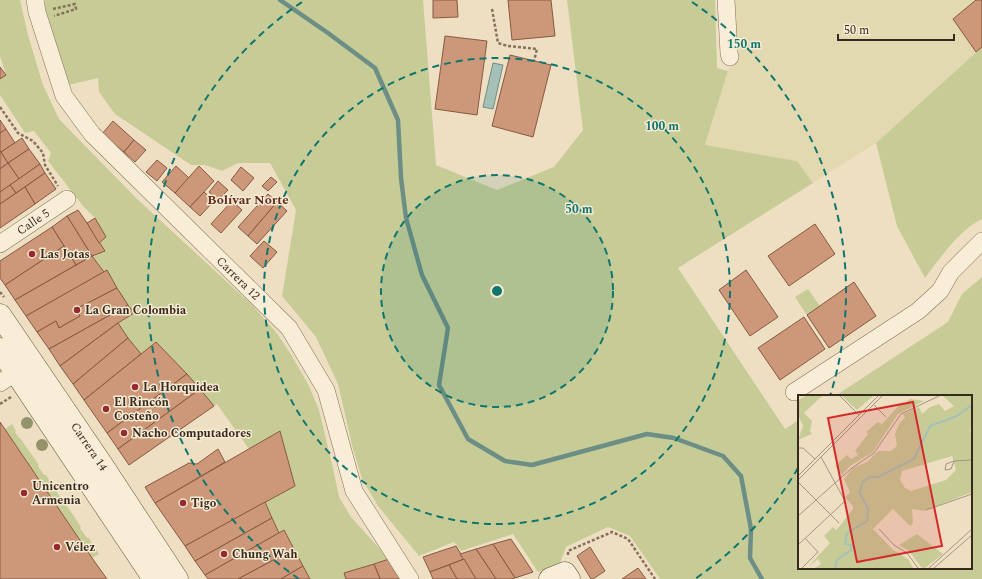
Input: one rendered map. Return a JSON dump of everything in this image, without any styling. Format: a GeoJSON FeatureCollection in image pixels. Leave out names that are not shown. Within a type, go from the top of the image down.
{"type":"FeatureCollection","features":[{"type":"Feature","properties":{"kind":"main road","name":"Carrera 14"},"geometry":{"type":"LineString","coordinates":[[0,315],[177,579]]}},
{"type":"Feature","properties":{"kind":"main road","name":"Carrera 14"},"geometry":{"type":"LineString","coordinates":[[0,349],[8,378],[154,579]]}},
{"type":"Feature","properties":{"kind":"street"},"geometry":{"type":"LineString","coordinates":[[726,0],[730,57]]}},
{"type":"Feature","properties":{"kind":"street","name":"Carrera 12"},"geometry":{"type":"LineString","coordinates":[[36,6],[64,96],[92,134],[288,328],[326,390],[354,490],[410,579]]}},
{"type":"Feature","properties":{"kind":"street","name":"Calle 5"},"geometry":{"type":"LineString","coordinates":[[0,244],[67,199]]}},
{"type":"Feature","properties":{"kind":"street"},"geometry":{"type":"LineString","coordinates":[[794,392],[918,311],[940,291],[951,272],[982,241]]}},
{"type":"Feature","properties":{"kind":"path"},"geometry":{"type":"LineString","coordinates":[[36,6],[75,4],[76,9],[54,16],[54,19]]}},
{"type":"Feature","properties":{"kind":"path"},"geometry":{"type":"LineString","coordinates":[[492,9],[498,43],[508,46],[537,49],[534,61]]}},
{"type":"Feature","properties":{"kind":"path"},"geometry":{"type":"LineString","coordinates":[[0,107],[18,133],[33,141],[43,153],[45,165],[67,199]]}},
{"type":"Feature","properties":{"kind":"path"},"geometry":{"type":"LineString","coordinates":[[0,404],[13,395]]}},
{"type":"Feature","properties":{"kind":"path"},"geometry":{"type":"LineString","coordinates":[[561,577],[568,551],[612,532],[628,539],[655,579]]}},
{"type":"Feature","properties":{"kind":"shaded area"},"geometry":{"type":"Polygon","coordinates":[[[726,0],[976,0],[953,19],[976,52],[876,143],[813,183],[797,161],[705,146],[730,65],[726,0]]]}},
{"type":"Feature","properties":{"kind":"green space"},"geometry":{"type":"Polygon","coordinates":[[[0,0],[20,0],[28,35],[43,85],[59,119],[136,198],[251,304],[276,332],[309,386],[319,410],[339,497],[351,517],[389,559],[344,573],[346,579],[310,579],[284,530],[279,533],[265,502],[295,486],[280,431],[249,449],[217,404],[214,406],[187,374],[156,342],[141,354],[128,338],[118,323],[134,313],[92,256],[105,251],[99,243],[106,237],[95,218],[83,206],[48,161],[51,153],[34,131],[25,133],[0,95],[0,79],[6,75],[0,56],[0,0]]]}},
{"type":"Feature","properties":{"kind":"green space"},"geometry":{"type":"Polygon","coordinates":[[[45,0],[423,0],[436,165],[497,190],[554,167],[583,130],[567,0],[715,0],[717,68],[728,71],[705,145],[797,161],[813,183],[678,268],[785,429],[798,421],[798,569],[972,569],[972,395],[837,395],[948,322],[962,294],[982,277],[982,579],[660,579],[630,536],[608,527],[566,547],[560,563],[538,572],[513,534],[461,551],[454,542],[419,556],[378,506],[362,479],[352,445],[338,384],[316,337],[282,296],[296,210],[270,163],[238,163],[222,171],[205,165],[191,165],[115,114],[99,92],[98,78],[68,85],[45,7],[45,0]]]}},
{"type":"Feature","properties":{"kind":"green space"},"geometry":{"type":"Polygon","coordinates":[[[982,47],[982,219],[958,237],[925,278],[897,226],[876,143],[982,47]]]}},
{"type":"Feature","properties":{"kind":"green space"},"geometry":{"type":"Polygon","coordinates":[[[808,289],[820,306],[807,315],[795,297],[808,289]]]}},
{"type":"Feature","properties":{"kind":"green space"},"geometry":{"type":"Polygon","coordinates":[[[12,424],[16,431],[15,432],[39,465],[38,466],[44,475],[46,475],[60,497],[59,498],[64,504],[65,503],[81,527],[80,528],[99,554],[92,558],[5,429],[12,424]]]}},
{"type":"Feature","properties":{"kind":"water"},"geometry":{"type":"Polygon","coordinates":[[[493,63],[503,65],[493,109],[483,107],[493,63]]]}},
{"type":"Feature","properties":{"kind":"building"},"geometry":{"type":"Polygon","coordinates":[[[433,0],[457,0],[458,17],[433,18],[433,0]]]}},
{"type":"Feature","properties":{"kind":"building"},"geometry":{"type":"Polygon","coordinates":[[[508,0],[551,0],[555,36],[512,40],[508,0]]]}},
{"type":"Feature","properties":{"kind":"building"},"geometry":{"type":"Polygon","coordinates":[[[976,0],[982,0],[982,47],[976,52],[953,19],[976,0]]]}},
{"type":"Feature","properties":{"kind":"building"},"geometry":{"type":"Polygon","coordinates":[[[445,36],[487,41],[477,115],[435,109],[445,36]]]}},
{"type":"Feature","properties":{"kind":"building"},"geometry":{"type":"Polygon","coordinates":[[[510,55],[551,65],[533,137],[492,126],[510,55]]]}},
{"type":"Feature","properties":{"kind":"building"},"geometry":{"type":"Polygon","coordinates":[[[0,67],[6,75],[0,79],[0,67]]]}},
{"type":"Feature","properties":{"kind":"building"},"geometry":{"type":"Polygon","coordinates":[[[0,120],[6,129],[0,133],[0,120]]]}},
{"type":"Feature","properties":{"kind":"building"},"geometry":{"type":"Polygon","coordinates":[[[113,121],[134,140],[124,152],[102,134],[113,121]]]}},
{"type":"Feature","properties":{"kind":"building"},"geometry":{"type":"Polygon","coordinates":[[[6,129],[15,143],[1,152],[0,133],[6,129]]]}},
{"type":"Feature","properties":{"kind":"building"},"geometry":{"type":"Polygon","coordinates":[[[22,138],[29,149],[8,163],[1,152],[22,138]]]}},
{"type":"Feature","properties":{"kind":"building"},"geometry":{"type":"Polygon","coordinates":[[[134,140],[146,150],[135,162],[124,152],[134,140]]]}},
{"type":"Feature","properties":{"kind":"building"},"geometry":{"type":"Polygon","coordinates":[[[29,149],[40,164],[19,179],[8,163],[29,149]]]}},
{"type":"Feature","properties":{"kind":"building"},"geometry":{"type":"Polygon","coordinates":[[[0,151],[8,163],[0,169],[0,151]]]}},
{"type":"Feature","properties":{"kind":"building"},"geometry":{"type":"Polygon","coordinates":[[[157,160],[167,168],[157,181],[146,172],[157,160]]]}},
{"type":"Feature","properties":{"kind":"building"},"geometry":{"type":"Polygon","coordinates":[[[8,163],[19,179],[0,192],[0,169],[8,163]]]}},
{"type":"Feature","properties":{"kind":"building"},"geometry":{"type":"Polygon","coordinates":[[[40,164],[45,173],[16,193],[10,185],[40,164]]]}},
{"type":"Feature","properties":{"kind":"building"},"geometry":{"type":"Polygon","coordinates":[[[176,166],[189,178],[175,193],[162,182],[176,166]]]}},
{"type":"Feature","properties":{"kind":"building"},"geometry":{"type":"Polygon","coordinates":[[[199,166],[214,181],[190,207],[175,193],[199,166]]]}},
{"type":"Feature","properties":{"kind":"building"},"geometry":{"type":"Polygon","coordinates":[[[241,167],[254,178],[243,191],[231,180],[241,167]]]}},
{"type":"Feature","properties":{"kind":"building"},"geometry":{"type":"Polygon","coordinates":[[[45,173],[56,189],[35,204],[25,187],[45,173]]]}},
{"type":"Feature","properties":{"kind":"building"},"geometry":{"type":"Polygon","coordinates":[[[271,177],[277,182],[268,191],[262,186],[271,177]]]}},
{"type":"Feature","properties":{"kind":"building"},"geometry":{"type":"Polygon","coordinates":[[[218,181],[228,190],[218,200],[209,192],[218,181]]]}},
{"type":"Feature","properties":{"kind":"building"},"geometry":{"type":"Polygon","coordinates":[[[10,185],[16,193],[0,204],[0,192],[10,185]]]}},
{"type":"Feature","properties":{"kind":"building"},"geometry":{"type":"Polygon","coordinates":[[[25,187],[35,204],[0,228],[0,204],[25,187]]]}},
{"type":"Feature","properties":{"kind":"building"},"geometry":{"type":"Polygon","coordinates":[[[204,192],[214,201],[200,216],[190,207],[204,192]]]}},
{"type":"Feature","properties":{"kind":"building"},"geometry":{"type":"Polygon","coordinates":[[[268,194],[277,202],[248,236],[238,227],[268,194]]]}},
{"type":"Feature","properties":{"kind":"building"},"geometry":{"type":"Polygon","coordinates":[[[232,201],[242,210],[221,233],[211,224],[232,201]]]}},
{"type":"Feature","properties":{"kind":"building"},"geometry":{"type":"Polygon","coordinates":[[[277,202],[287,211],[257,244],[248,236],[277,202]]]}},
{"type":"Feature","properties":{"kind":"building"},"geometry":{"type":"Polygon","coordinates":[[[78,210],[105,251],[92,256],[67,216],[78,210]]]}},
{"type":"Feature","properties":{"kind":"building"},"geometry":{"type":"Polygon","coordinates":[[[67,216],[92,256],[76,265],[52,227],[67,216]]]}},
{"type":"Feature","properties":{"kind":"building"},"geometry":{"type":"Polygon","coordinates":[[[95,218],[106,237],[99,243],[87,223],[95,218]]]}},
{"type":"Feature","properties":{"kind":"building"},"geometry":{"type":"Polygon","coordinates":[[[815,224],[835,254],[789,286],[768,256],[815,224]]]}},
{"type":"Feature","properties":{"kind":"building","name":"Las Jotas"},"geometry":{"type":"Polygon","coordinates":[[[52,227],[64,246],[5,285],[0,278],[0,261],[52,227]]]}},
{"type":"Feature","properties":{"kind":"building"},"geometry":{"type":"Polygon","coordinates":[[[264,241],[277,252],[263,268],[250,256],[264,241]]]}},
{"type":"Feature","properties":{"kind":"building"},"geometry":{"type":"Polygon","coordinates":[[[64,246],[76,265],[15,300],[5,285],[64,246]]]}},
{"type":"Feature","properties":{"kind":"building"},"geometry":{"type":"Polygon","coordinates":[[[92,256],[104,272],[26,316],[15,300],[92,256]]]}},
{"type":"Feature","properties":{"kind":"building"},"geometry":{"type":"Polygon","coordinates":[[[107,270],[117,288],[76,309],[80,316],[59,328],[56,321],[37,332],[26,316],[107,270]]]}},
{"type":"Feature","properties":{"kind":"building"},"geometry":{"type":"Polygon","coordinates":[[[746,270],[778,317],[750,336],[719,290],[746,270]]]}},
{"type":"Feature","properties":{"kind":"building"},"geometry":{"type":"Polygon","coordinates":[[[854,282],[876,316],[829,348],[807,315],[854,282]]]}},
{"type":"Feature","properties":{"kind":"building"},"geometry":{"type":"Polygon","coordinates":[[[117,288],[128,305],[49,349],[37,332],[56,321],[59,328],[80,316],[76,309],[117,288]]]}},
{"type":"Feature","properties":{"kind":"building"},"geometry":{"type":"Polygon","coordinates":[[[128,305],[134,313],[60,366],[49,349],[128,305]]]}},
{"type":"Feature","properties":{"kind":"building"},"geometry":{"type":"Polygon","coordinates":[[[804,317],[825,349],[780,380],[758,348],[804,317]]]}},
{"type":"Feature","properties":{"kind":"building"},"geometry":{"type":"Polygon","coordinates":[[[118,323],[128,338],[73,384],[60,366],[118,323]]]}},
{"type":"Feature","properties":{"kind":"building"},"geometry":{"type":"Polygon","coordinates":[[[128,338],[141,354],[84,400],[73,384],[128,338]]]}},
{"type":"Feature","properties":{"kind":"building","name":"La Horquidea"},"geometry":{"type":"Polygon","coordinates":[[[156,342],[187,374],[107,433],[84,400],[156,342]]]}},
{"type":"Feature","properties":{"kind":"building"},"geometry":{"type":"Polygon","coordinates":[[[187,374],[200,389],[118,449],[107,433],[187,374]]]}},
{"type":"Feature","properties":{"kind":"building"},"geometry":{"type":"Polygon","coordinates":[[[200,389],[214,406],[129,465],[118,449],[200,389]]]}},
{"type":"Feature","properties":{"kind":"building","name":"Unicentro Armenia"},"geometry":{"type":"Polygon","coordinates":[[[0,422],[92,558],[107,579],[0,579],[0,422]]]}},
{"type":"Feature","properties":{"kind":"building"},"geometry":{"type":"Polygon","coordinates":[[[280,431],[295,486],[185,546],[155,503],[280,431]]]}},
{"type":"Feature","properties":{"kind":"building"},"geometry":{"type":"Polygon","coordinates":[[[218,449],[225,462],[155,503],[145,487],[189,463],[197,464],[218,449]]]}},
{"type":"Feature","properties":{"kind":"building"},"geometry":{"type":"Polygon","coordinates":[[[265,502],[272,518],[195,561],[185,546],[265,502]]]}},
{"type":"Feature","properties":{"kind":"building"},"geometry":{"type":"Polygon","coordinates":[[[272,518],[279,533],[205,575],[195,561],[272,518]]]}},
{"type":"Feature","properties":{"kind":"building"},"geometry":{"type":"Polygon","coordinates":[[[284,530],[294,549],[238,579],[208,579],[205,575],[284,530]]]}},
{"type":"Feature","properties":{"kind":"building"},"geometry":{"type":"Polygon","coordinates":[[[511,539],[533,572],[515,578],[493,544],[511,539]]]}},
{"type":"Feature","properties":{"kind":"building"},"geometry":{"type":"Polygon","coordinates":[[[493,544],[515,578],[496,579],[476,549],[493,544]]]}},
{"type":"Feature","properties":{"kind":"building"},"geometry":{"type":"Polygon","coordinates":[[[456,546],[464,559],[430,572],[423,557],[456,546]]]}},
{"type":"Feature","properties":{"kind":"building"},"geometry":{"type":"Polygon","coordinates":[[[590,547],[605,571],[593,579],[591,579],[577,556],[590,547]]]}},
{"type":"Feature","properties":{"kind":"building"},"geometry":{"type":"Polygon","coordinates":[[[294,549],[303,566],[281,579],[238,579],[294,549]]]}},
{"type":"Feature","properties":{"kind":"building"},"geometry":{"type":"Polygon","coordinates":[[[476,549],[496,579],[476,579],[460,554],[476,549]]]}},
{"type":"Feature","properties":{"kind":"building"},"geometry":{"type":"Polygon","coordinates":[[[389,559],[400,579],[380,579],[374,564],[389,559]]]}},
{"type":"Feature","properties":{"kind":"building"},"geometry":{"type":"Polygon","coordinates":[[[464,559],[476,579],[457,579],[449,565],[464,559]]]}},
{"type":"Feature","properties":{"kind":"building"},"geometry":{"type":"Polygon","coordinates":[[[374,564],[380,579],[346,579],[344,573],[374,564]]]}},
{"type":"Feature","properties":{"kind":"building"},"geometry":{"type":"Polygon","coordinates":[[[449,565],[457,579],[433,579],[430,572],[449,565]]]}},
{"type":"Feature","properties":{"kind":"building"},"geometry":{"type":"Polygon","coordinates":[[[303,566],[310,579],[281,579],[303,566]]]}},
{"type":"Feature","properties":{"kind":"building"},"geometry":{"type":"Polygon","coordinates":[[[638,568],[646,579],[622,579],[638,568]]]}},
{"type":"Feature","properties":{"kind":"waterway"},"geometry":{"type":"LineString","coordinates":[[280,0],[375,68],[398,120],[401,178],[406,218],[422,275],[448,328],[439,385],[468,439],[505,461],[532,465],[647,434],[674,438],[723,456],[741,476],[751,529],[750,558],[762,579]]}},
{"type":"Feature","properties":{"kind":"place","name":"Las Jotas"},"geometry":{"type":"Point","coordinates":[32,254]}},
{"type":"Feature","properties":{"kind":"place","name":"La Gran Colombia"},"geometry":{"type":"Point","coordinates":[77,310]}},
{"type":"Feature","properties":{"kind":"place","name":"La Horquidea"},"geometry":{"type":"Point","coordinates":[135,387]}},
{"type":"Feature","properties":{"kind":"place","name":"El Rincón Costeño"},"geometry":{"type":"Point","coordinates":[106,409]}},
{"type":"Feature","properties":{"kind":"place","name":"Nacho Computadores"},"geometry":{"type":"Point","coordinates":[124,433]}},
{"type":"Feature","properties":{"kind":"place","name":"Unicentro Armenia"},"geometry":{"type":"Point","coordinates":[24,493]}},
{"type":"Feature","properties":{"kind":"place","name":"Tigo"},"geometry":{"type":"Point","coordinates":[183,503]}},
{"type":"Feature","properties":{"kind":"place","name":"Vélez"},"geometry":{"type":"Point","coordinates":[57,547]}},
{"type":"Feature","properties":{"kind":"place","name":"Chung Wah"},"geometry":{"type":"Point","coordinates":[224,554]}},
{"type":"Feature","properties":{"kind":"district","name":"Bolívar Norte"},"geometry":{"type":"Point","coordinates":[248,199]}}]}
